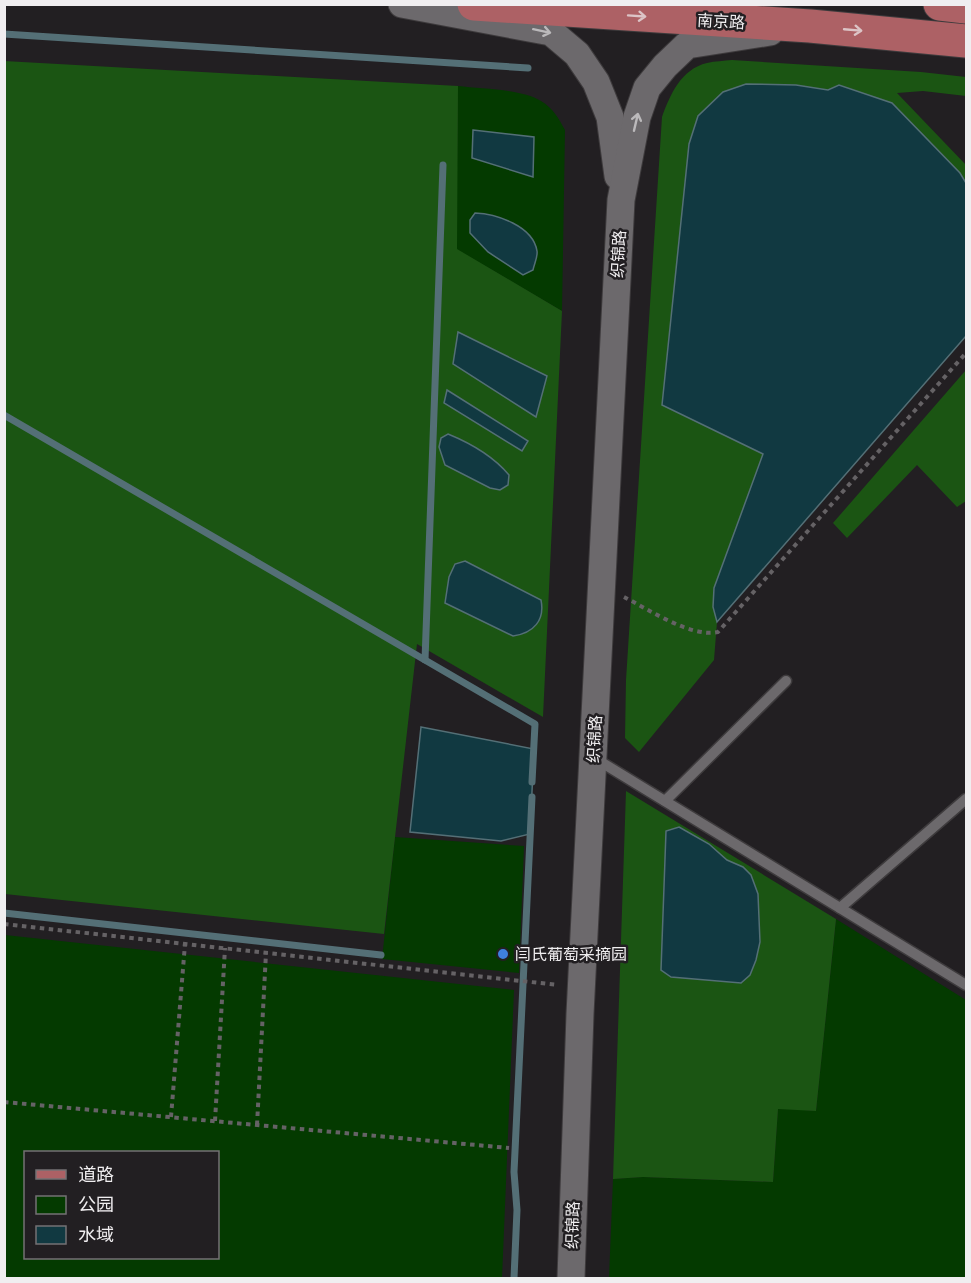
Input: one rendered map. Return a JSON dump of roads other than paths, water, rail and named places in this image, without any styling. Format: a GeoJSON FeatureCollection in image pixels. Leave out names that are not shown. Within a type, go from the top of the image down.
{"type":"FeatureCollection","features":[{"type":"Feature","properties":{"kind":"main road","name":"南京路"},"geometry":{"type":"LineString","coordinates":[[474,4],[810,26],[966,41]]}},
{"type":"Feature","properties":{"kind":"main road"},"geometry":{"type":"LineString","coordinates":[[940,4],[966,7]]}},
{"type":"Feature","properties":{"kind":"street"},"geometry":{"type":"LineString","coordinates":[[402,4],[552,32],[578,54],[596,82],[610,117],[621,200]]}},
{"type":"Feature","properties":{"kind":"street"},"geometry":{"type":"LineString","coordinates":[[621,200],[637,117],[647,88],[665,66],[687,45],[810,26]]}},
{"type":"Feature","properties":{"kind":"street","name":"织锦路"},"geometry":{"type":"LineString","coordinates":[[570,1278],[580,1014],[621,200]]}},
{"type":"Feature","properties":{"kind":"lane"},"geometry":{"type":"LineString","coordinates":[[665,801],[786,681]]}},
{"type":"Feature","properties":{"kind":"lane"},"geometry":{"type":"LineString","coordinates":[[593,757],[966,985]]}},
{"type":"Feature","properties":{"kind":"lane"},"geometry":{"type":"LineString","coordinates":[[840,908],[966,799]]}},
{"type":"Feature","properties":{"kind":"water"},"geometry":{"type":"Polygon","coordinates":[[[746,84],[796,85],[828,90],[839,85],[892,103],[960,173],[966,183],[966,336],[717,622],[713,607],[714,588],[763,454],[662,405],[689,144],[698,116],[723,92],[746,84]]]}},
{"type":"Feature","properties":{"kind":"water"},"geometry":{"type":"Polygon","coordinates":[[[473,130],[534,137],[533,177],[472,158],[473,130]]]}},
{"type":"Feature","properties":{"kind":"water"},"geometry":{"type":"Polygon","coordinates":[[[475,213],[513,223],[529,235],[537,251],[533,270],[523,275],[488,252],[470,233],[470,220],[475,213]]]}},
{"type":"Feature","properties":{"kind":"water"},"geometry":{"type":"Polygon","coordinates":[[[458,332],[547,376],[536,417],[453,364],[458,332]]]}},
{"type":"Feature","properties":{"kind":"water"},"geometry":{"type":"Polygon","coordinates":[[[447,390],[528,441],[522,451],[444,403],[447,390]]]}},
{"type":"Feature","properties":{"kind":"water"},"geometry":{"type":"Polygon","coordinates":[[[448,434],[489,456],[509,475],[508,485],[500,490],[490,488],[445,465],[439,447],[441,438],[448,434]]]}},
{"type":"Feature","properties":{"kind":"water"},"geometry":{"type":"Polygon","coordinates":[[[465,561],[541,600],[541,614],[532,629],[513,636],[445,603],[449,577],[455,564],[465,561]]]}},
{"type":"Feature","properties":{"kind":"water"},"geometry":{"type":"Polygon","coordinates":[[[421,727],[534,749],[530,834],[501,841],[410,832],[421,727]]]}},
{"type":"Feature","properties":{"kind":"water"},"geometry":{"type":"Polygon","coordinates":[[[679,827],[709,844],[727,860],[743,867],[751,875],[758,894],[760,942],[750,975],[741,983],[671,977],[661,970],[666,831],[679,827]]]}},
{"type":"Feature","properties":{"kind":"waterway"},"geometry":{"type":"LineString","coordinates":[[4,34],[528,68]]}},
{"type":"Feature","properties":{"kind":"waterway"},"geometry":{"type":"LineString","coordinates":[[425,660],[443,165]]}},
{"type":"Feature","properties":{"kind":"waterway"},"geometry":{"type":"LineString","coordinates":[[4,415],[535,724],[532,782]]}},
{"type":"Feature","properties":{"kind":"waterway"},"geometry":{"type":"LineString","coordinates":[[514,1278],[517,1210],[514,1172],[532,797]]}},
{"type":"Feature","properties":{"kind":"waterway"},"geometry":{"type":"LineString","coordinates":[[4,913],[381,955]]}},
{"type":"Feature","properties":{"kind":"place","name":"闫氏葡萄采摘园"},"geometry":{"type":"Point","coordinates":[503,954]}}]}
